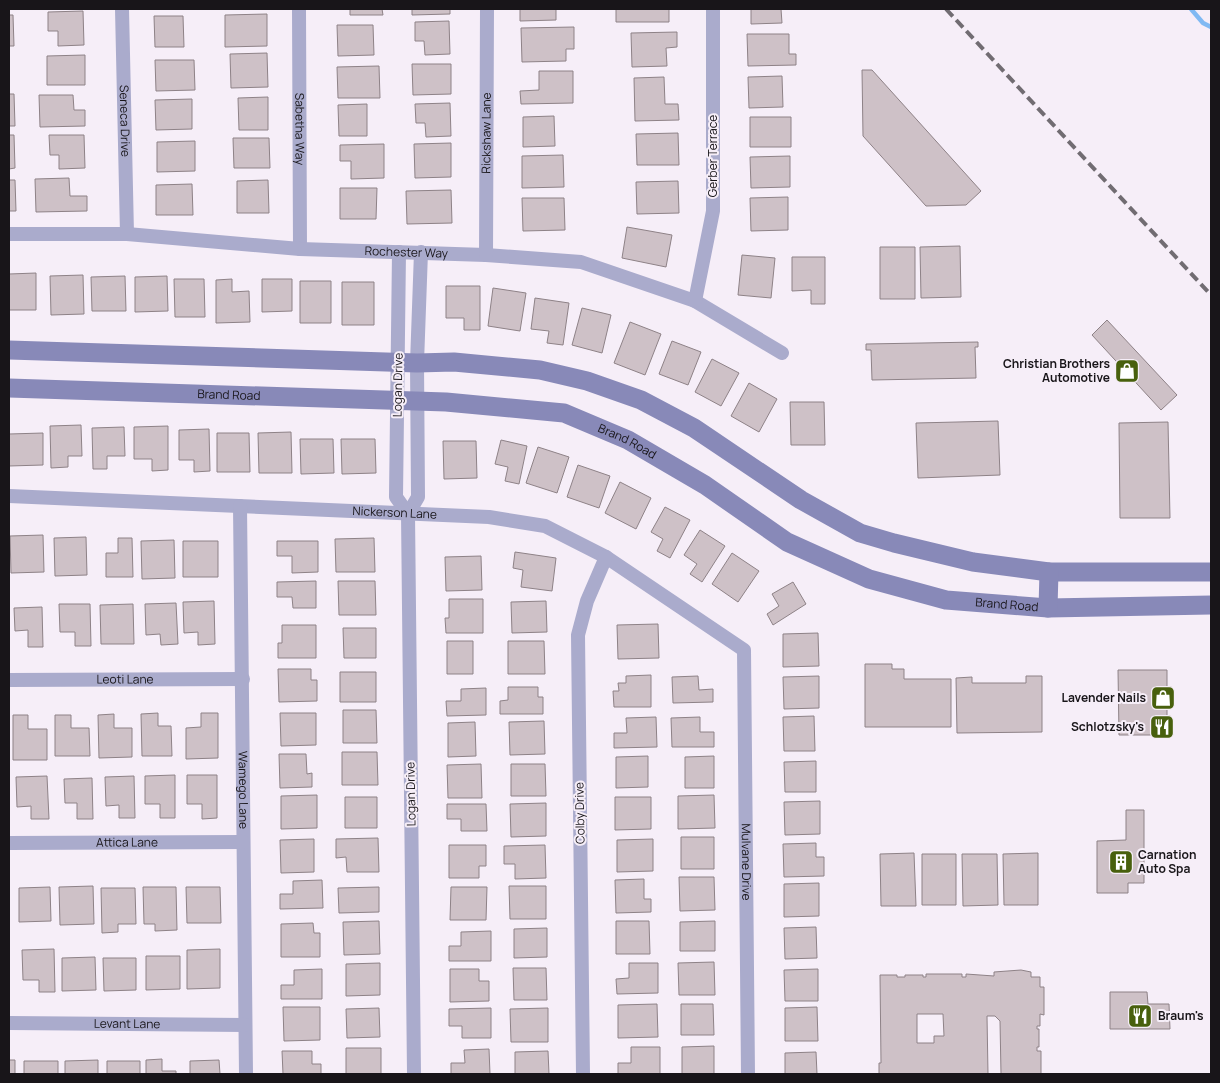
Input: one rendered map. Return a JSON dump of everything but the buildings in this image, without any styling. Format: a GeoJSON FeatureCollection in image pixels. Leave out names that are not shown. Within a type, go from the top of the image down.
{"type":"FeatureCollection","features":[{"type":"Feature","properties":{"kind":"main road"},"geometry":{"type":"LineString","coordinates":[[9,350],[418,363],[454,362],[540,370],[587,381],[641,400],[694,428],[801,500],[860,533],[973,562],[1048,572],[1211,572]]}},
{"type":"Feature","properties":{"kind":"main road","name":"Brand Road"},"geometry":{"type":"LineString","coordinates":[[9,388],[446,402],[564,413],[628,440],[705,486],[787,542],[869,579],[946,600],[1048,608],[1211,604]]}},
{"type":"Feature","properties":{"kind":"main road"},"geometry":{"type":"LineString","coordinates":[[1048,572],[1048,608]]}},
{"type":"Feature","properties":{"kind":"street","name":"Seneca Drive"},"geometry":{"type":"LineString","coordinates":[[122,9],[127,234]]}},
{"type":"Feature","properties":{"kind":"street","name":"Sabetha Way"},"geometry":{"type":"LineString","coordinates":[[299,9],[300,249]]}},
{"type":"Feature","properties":{"kind":"street","name":"Rickshaw Lane"},"geometry":{"type":"LineString","coordinates":[[486,255],[487,9]]}},
{"type":"Feature","properties":{"kind":"street","name":"Gerber Terrace"},"geometry":{"type":"LineString","coordinates":[[695,301],[713,211],[713,9]]}},
{"type":"Feature","properties":{"kind":"street","name":"Rochester Way"},"geometry":{"type":"LineString","coordinates":[[9,234],[127,234],[300,249],[486,255],[581,262],[695,301],[782,353]]}},
{"type":"Feature","properties":{"kind":"street","name":"Logan Drive"},"geometry":{"type":"LineString","coordinates":[[400,252],[396,497],[408,514]]}},
{"type":"Feature","properties":{"kind":"street","name":"Logan Drive"},"geometry":{"type":"LineString","coordinates":[[414,1074],[408,514],[418,497],[417,401],[421,252]]}},
{"type":"Feature","properties":{"kind":"street","name":"Nickerson Lane"},"geometry":{"type":"LineString","coordinates":[[9,496],[489,517],[545,526],[606,557],[744,650]]}},
{"type":"Feature","properties":{"kind":"street","name":"Wamego Lane"},"geometry":{"type":"LineString","coordinates":[[240,506],[246,1074]]}},
{"type":"Feature","properties":{"kind":"street","name":"Colby Drive"},"geometry":{"type":"LineString","coordinates":[[584,1074],[578,635],[587,601],[606,557]]}},
{"type":"Feature","properties":{"kind":"street","name":"Mulvane Drive"},"geometry":{"type":"LineString","coordinates":[[744,650],[748,1074]]}},
{"type":"Feature","properties":{"kind":"street","name":"Leoti Lane"},"geometry":{"type":"LineString","coordinates":[[9,680],[243,679]]}},
{"type":"Feature","properties":{"kind":"street","name":"Attica Lane"},"geometry":{"type":"LineString","coordinates":[[9,843],[243,842]]}},
{"type":"Feature","properties":{"kind":"street","name":"Levant Lane"},"geometry":{"type":"LineString","coordinates":[[9,1023],[245,1025]]}},
{"type":"Feature","properties":{"kind":"waterway"},"geometry":{"type":"LineString","coordinates":[[1191,9],[1203,23],[1211,27]]}},
{"type":"Feature","properties":{"kind":"railway"},"geometry":{"type":"LineString","coordinates":[[946,9],[1211,295]]}},
{"type":"Feature","properties":{"kind":"place","name":"Christian Brothers Automotive"},"geometry":{"type":"Point","coordinates":[1127,371]}},
{"type":"Feature","properties":{"kind":"place","name":"Lavender Nails"},"geometry":{"type":"Point","coordinates":[1163,698]}},
{"type":"Feature","properties":{"kind":"place","name":"Schlotzsky's"},"geometry":{"type":"Point","coordinates":[1162,727]}},
{"type":"Feature","properties":{"kind":"place","name":"Carnation Auto Spa"},"geometry":{"type":"Point","coordinates":[1121,862]}},
{"type":"Feature","properties":{"kind":"place","name":"Braum's"},"geometry":{"type":"Point","coordinates":[1140,1016]}}]}
